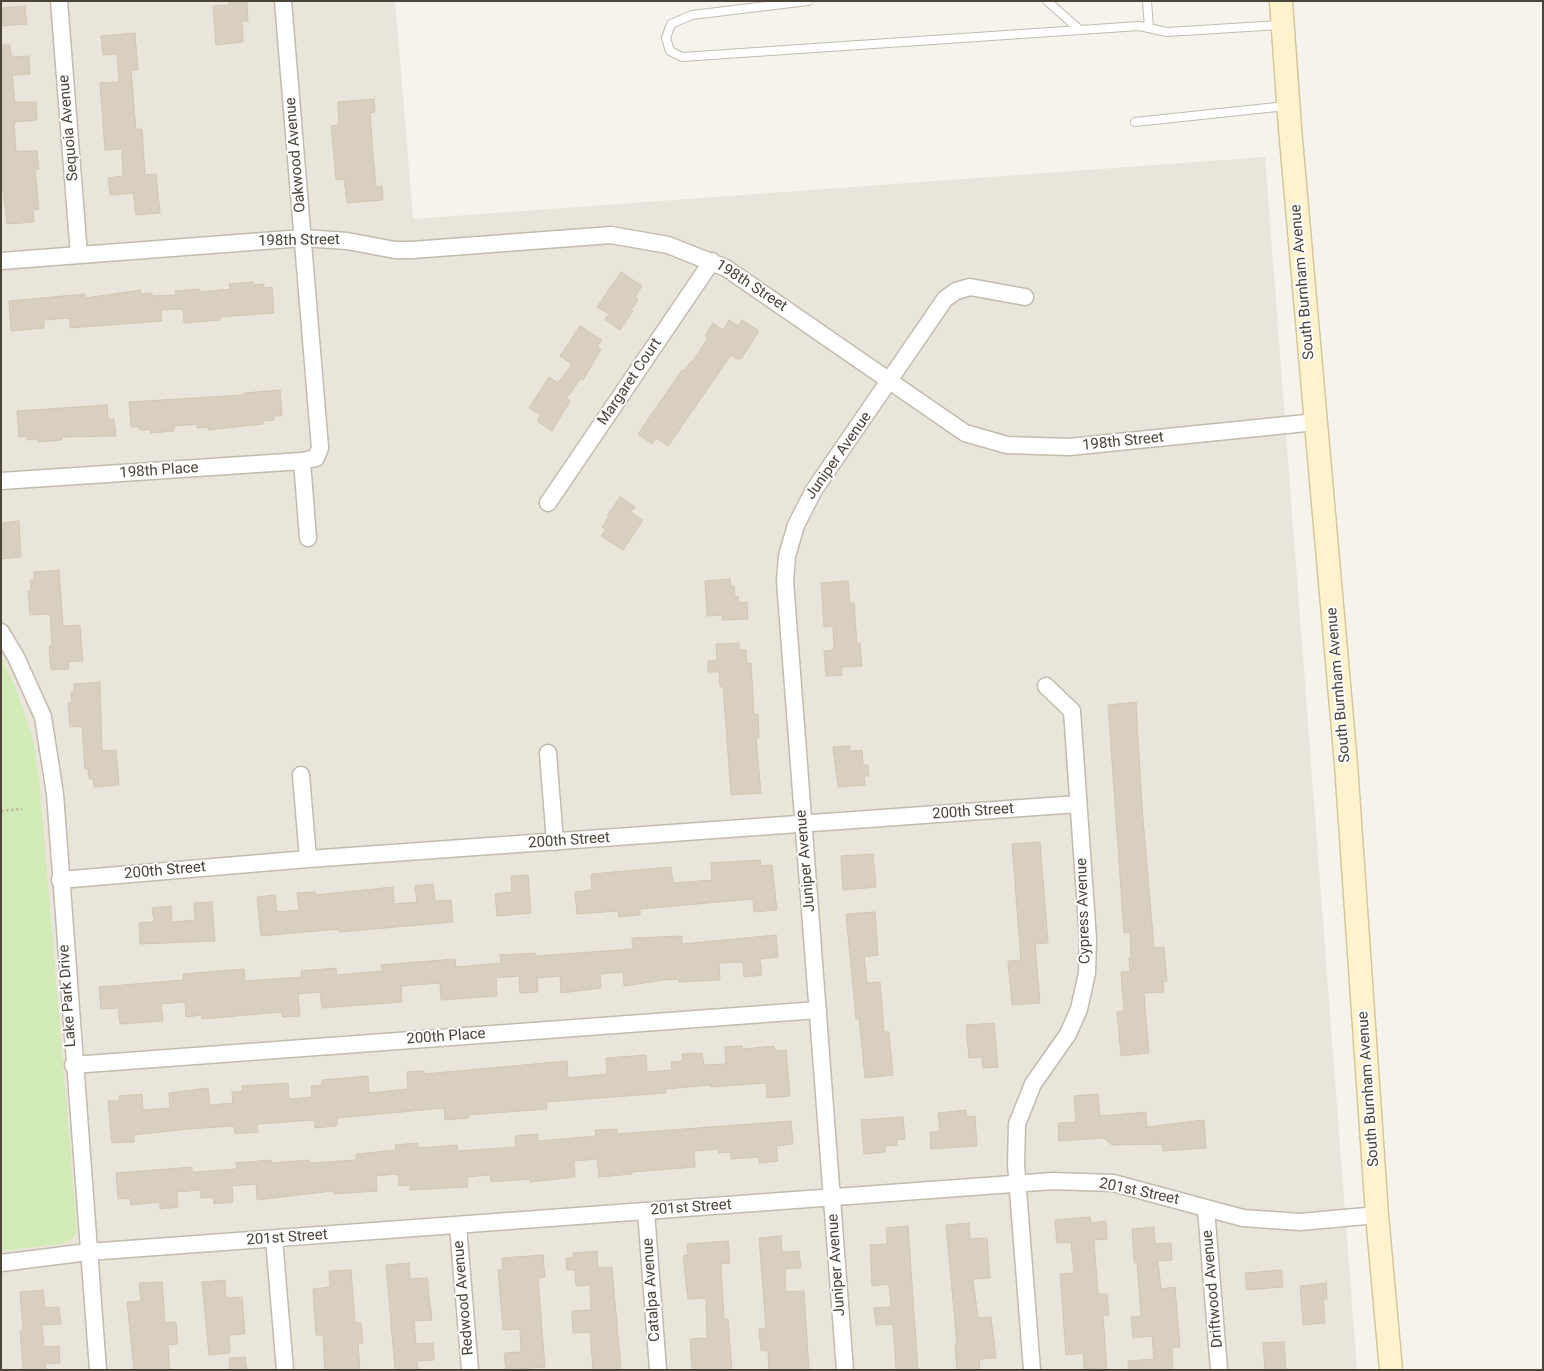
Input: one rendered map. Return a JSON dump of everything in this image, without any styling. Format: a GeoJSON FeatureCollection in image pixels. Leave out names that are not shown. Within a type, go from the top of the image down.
{"type":"FeatureCollection","features":[{"type":"Feature","properties":{"kind":"main road","name":"South Burnham Avenue"},"geometry":{"type":"LineString","coordinates":[[1280,1],[1346,764],[1378,1216],[1391,1370]]}},
{"type":"Feature","properties":{"kind":"street","name":"Sequoia Avenue"},"geometry":{"type":"LineString","coordinates":[[59,1],[80,255]]}},
{"type":"Feature","properties":{"kind":"street","name":"Oakwood Avenue"},"geometry":{"type":"LineString","coordinates":[[283,1],[320,448],[309,459],[308,538]]}},
{"type":"Feature","properties":{"kind":"street","name":"198th Street"},"geometry":{"type":"LineString","coordinates":[[1,261],[303,238],[339,240],[395,250],[412,250],[610,235],[668,245],[726,268],[965,433],[1006,445],[1069,447],[1316,422]]}},
{"type":"Feature","properties":{"kind":"street","name":"Margaret Court"},"geometry":{"type":"LineString","coordinates":[[548,503],[712,261]]}},
{"type":"Feature","properties":{"kind":"street","name":"Juniper Avenue"},"geometry":{"type":"LineString","coordinates":[[845,1370],[802,824],[785,581],[787,556],[796,525],[804,508],[945,299],[956,291],[970,287],[1025,297]]}},
{"type":"Feature","properties":{"kind":"street","name":"198th Place"},"geometry":{"type":"LineString","coordinates":[[1,482],[309,459]]}},
{"type":"Feature","properties":{"kind":"street","name":"Lake Park Drive"},"geometry":{"type":"LineString","coordinates":[[1,632],[16,656],[43,717],[54,794],[73,1065],[98,1370]]}},
{"type":"Feature","properties":{"kind":"street","name":"Cypress Avenue"},"geometry":{"type":"LineString","coordinates":[[1032,1370],[1016,1138],[1022,1109],[1033,1084],[1068,1034],[1079,1009],[1087,974],[1088,939],[1072,711],[1046,686]]}},
{"type":"Feature","properties":{"kind":"street"},"geometry":{"type":"LineString","coordinates":[[548,753],[555,842]]}},
{"type":"Feature","properties":{"kind":"street"},"geometry":{"type":"LineString","coordinates":[[302,775],[308,859]]}},
{"type":"Feature","properties":{"kind":"street","name":"200th Street"},"geometry":{"type":"LineString","coordinates":[[60,880],[308,859],[1078,804]]}},
{"type":"Feature","properties":{"kind":"street","name":"200th Place"},"geometry":{"type":"LineString","coordinates":[[73,1065],[818,1010]]}},
{"type":"Feature","properties":{"kind":"street","name":"201st Street"},"geometry":{"type":"LineString","coordinates":[[1,1263],[88,1252],[1053,1181],[1114,1183],[1243,1218],[1300,1222],[1378,1216]]}},
{"type":"Feature","properties":{"kind":"street","name":"Driftwood Avenue"},"geometry":{"type":"LineString","coordinates":[[1206,1208],[1219,1370]]}},
{"type":"Feature","properties":{"kind":"street","name":"Catalpa Avenue"},"geometry":{"type":"LineString","coordinates":[[646,1211],[658,1370]]}},
{"type":"Feature","properties":{"kind":"street","name":"Redwood Avenue"},"geometry":{"type":"LineString","coordinates":[[458,1226],[470,1370]]}},
{"type":"Feature","properties":{"kind":"street"},"geometry":{"type":"LineString","coordinates":[[274,1239],[285,1370]]}},
{"type":"Feature","properties":{"kind":"lane"},"geometry":{"type":"LineString","coordinates":[[808,1],[692,14],[671,24],[666,38],[670,51],[682,57],[1139,26],[1167,32],[1282,25]]}},
{"type":"Feature","properties":{"kind":"lane"},"geometry":{"type":"LineString","coordinates":[[1047,1],[1080,30]]}},
{"type":"Feature","properties":{"kind":"lane"},"geometry":{"type":"LineString","coordinates":[[1147,1],[1149,28]]}},
{"type":"Feature","properties":{"kind":"lane"},"geometry":{"type":"LineString","coordinates":[[1135,122],[1288,106]]}},
{"type":"Feature","properties":{"kind":"path"},"geometry":{"type":"LineString","coordinates":[[1,811],[22,809]]}},
{"type":"Feature","properties":{"kind":"shaded area"},"geometry":{"type":"Polygon","coordinates":[[[1,1],[395,1],[413,219],[1265,157],[1357,1370],[1,1370],[1,1]]]}},
{"type":"Feature","properties":{"kind":"green space"},"geometry":{"type":"Polygon","coordinates":[[[1,656],[15,686],[33,740],[40,789],[77,1231],[72,1239],[61,1244],[1,1251],[1,656]]]}},
{"type":"Feature","properties":{"kind":"building"},"geometry":{"type":"Polygon","coordinates":[[[228,1],[247,1],[248,21],[242,21],[243,42],[216,45],[213,6],[229,5],[228,1]]]}},
{"type":"Feature","properties":{"kind":"building"},"geometry":{"type":"Polygon","coordinates":[[[25,6],[27,24],[1,26],[1,8],[25,6]]]}},
{"type":"Feature","properties":{"kind":"building"},"geometry":{"type":"Polygon","coordinates":[[[135,33],[138,70],[131,70],[136,129],[142,129],[145,175],[156,174],[160,213],[136,215],[133,193],[110,195],[108,178],[123,176],[122,149],[105,150],[100,83],[119,82],[117,54],[103,55],[101,36],[135,33]]]}},
{"type":"Feature","properties":{"kind":"building"},"geometry":{"type":"Polygon","coordinates":[[[1,45],[10,45],[11,55],[14,57],[29,56],[30,74],[12,75],[15,102],[36,102],[37,120],[14,122],[16,151],[37,151],[39,169],[35,170],[39,209],[33,210],[34,222],[7,224],[1,172],[1,45]]]}},
{"type":"Feature","properties":{"kind":"building"},"geometry":{"type":"Polygon","coordinates":[[[374,99],[375,112],[370,113],[373,155],[376,187],[382,186],[383,200],[347,203],[344,179],[336,180],[331,126],[339,125],[338,102],[374,99]]]}},
{"type":"Feature","properties":{"kind":"building"},"geometry":{"type":"Polygon","coordinates":[[[621,272],[642,286],[635,297],[638,300],[631,310],[633,311],[620,330],[605,320],[609,314],[597,307],[621,272]]]}},
{"type":"Feature","properties":{"kind":"building"},"geometry":{"type":"Polygon","coordinates":[[[253,282],[253,285],[264,284],[264,288],[272,287],[274,313],[220,317],[220,320],[184,323],[183,309],[161,310],[162,321],[70,328],[70,318],[44,320],[44,328],[11,331],[9,301],[85,294],[85,298],[141,290],[141,294],[152,293],[152,296],[176,295],[175,291],[199,289],[199,292],[230,289],[229,284],[253,282]]]}},
{"type":"Feature","properties":{"kind":"building"},"geometry":{"type":"Polygon","coordinates":[[[729,320],[738,326],[742,320],[759,331],[741,359],[731,355],[668,446],[656,438],[652,444],[638,434],[682,370],[684,371],[692,362],[708,338],[705,336],[713,323],[723,330],[729,320]]]}},
{"type":"Feature","properties":{"kind":"building"},"geometry":{"type":"Polygon","coordinates":[[[580,326],[602,340],[597,347],[601,349],[583,380],[581,378],[567,398],[570,401],[552,431],[537,421],[541,415],[529,408],[549,377],[558,383],[572,364],[560,356],[580,326]]]}},
{"type":"Feature","properties":{"kind":"building"},"geometry":{"type":"Polygon","coordinates":[[[280,390],[282,416],[274,416],[274,420],[263,421],[263,424],[208,430],[208,427],[197,428],[197,424],[174,426],[174,431],[151,433],[150,430],[140,430],[139,427],[131,427],[129,402],[244,395],[244,393],[280,390]]]}},
{"type":"Feature","properties":{"kind":"building"},"geometry":{"type":"Polygon","coordinates":[[[107,405],[108,419],[114,419],[116,436],[62,437],[62,440],[38,442],[38,439],[27,440],[27,436],[19,437],[17,411],[107,405]]]}},
{"type":"Feature","properties":{"kind":"building"},"geometry":{"type":"Polygon","coordinates":[[[620,497],[635,507],[631,512],[643,520],[623,550],[601,536],[606,529],[602,527],[609,517],[607,516],[620,497]]]}},
{"type":"Feature","properties":{"kind":"building"},"geometry":{"type":"Polygon","coordinates":[[[19,521],[21,557],[1,559],[1,523],[19,521]]]}},
{"type":"Feature","properties":{"kind":"building"},"geometry":{"type":"Polygon","coordinates":[[[59,570],[63,626],[80,625],[83,661],[68,662],[69,669],[51,670],[49,646],[52,646],[50,614],[30,615],[28,591],[31,591],[30,580],[34,580],[34,572],[59,570]]]}},
{"type":"Feature","properties":{"kind":"building"},"geometry":{"type":"Polygon","coordinates":[[[730,579],[731,586],[734,586],[735,597],[738,596],[739,603],[747,602],[748,619],[722,620],[722,615],[707,616],[705,581],[730,579]]]}},
{"type":"Feature","properties":{"kind":"building"},"geometry":{"type":"Polygon","coordinates":[[[848,581],[850,603],[854,603],[857,644],[860,643],[862,666],[842,667],[842,675],[826,676],[824,651],[834,650],[833,626],[824,627],[821,583],[848,581]]]}},
{"type":"Feature","properties":{"kind":"building"},"geometry":{"type":"Polygon","coordinates":[[[739,643],[739,650],[746,650],[747,664],[751,663],[754,714],[758,714],[759,738],[756,738],[761,793],[731,795],[723,686],[720,687],[719,672],[708,672],[708,661],[717,660],[716,644],[739,643]]]}},
{"type":"Feature","properties":{"kind":"building"},"geometry":{"type":"Polygon","coordinates":[[[100,682],[102,751],[116,750],[119,785],[94,787],[93,779],[89,779],[88,769],[85,769],[82,726],[70,727],[68,703],[72,703],[71,692],[74,692],[74,684],[100,682]]]}},
{"type":"Feature","properties":{"kind":"building"},"geometry":{"type":"Polygon","coordinates":[[[1136,702],[1142,807],[1154,948],[1164,947],[1167,981],[1163,982],[1164,992],[1144,993],[1149,1053],[1121,1056],[1117,1012],[1124,1011],[1121,972],[1130,971],[1129,958],[1131,958],[1130,932],[1124,933],[1108,705],[1136,702]]]}},
{"type":"Feature","properties":{"kind":"building"},"geometry":{"type":"Polygon","coordinates":[[[850,746],[850,751],[862,750],[863,765],[868,765],[869,776],[864,776],[865,785],[838,787],[833,747],[850,746]]]}},
{"type":"Feature","properties":{"kind":"building"},"geometry":{"type":"Polygon","coordinates":[[[1040,842],[1048,943],[1035,944],[1040,1003],[1012,1005],[1008,961],[1021,960],[1012,844],[1040,842]]]}},
{"type":"Feature","properties":{"kind":"building"},"geometry":{"type":"Polygon","coordinates":[[[873,854],[876,887],[843,890],[841,856],[873,854]]]}},
{"type":"Feature","properties":{"kind":"building"},"geometry":{"type":"Polygon","coordinates":[[[760,860],[761,866],[772,865],[777,910],[754,912],[753,899],[640,909],[640,915],[619,917],[618,911],[577,914],[575,892],[592,890],[591,874],[671,867],[673,883],[712,880],[711,863],[760,860]]]}},
{"type":"Feature","properties":{"kind":"building"},"geometry":{"type":"Polygon","coordinates":[[[528,875],[531,913],[497,916],[495,894],[512,892],[511,876],[528,875]]]}},
{"type":"Feature","properties":{"kind":"building"},"geometry":{"type":"Polygon","coordinates":[[[433,884],[435,901],[451,900],[453,922],[339,932],[339,929],[261,936],[257,897],[275,895],[277,912],[299,910],[297,893],[315,892],[315,895],[393,887],[394,904],[417,902],[415,886],[433,884]]]}},
{"type":"Feature","properties":{"kind":"building"},"geometry":{"type":"Polygon","coordinates":[[[212,902],[215,941],[140,944],[139,923],[154,922],[152,908],[171,906],[172,922],[195,920],[194,903],[212,902]]]}},
{"type":"Feature","properties":{"kind":"building"},"geometry":{"type":"Polygon","coordinates":[[[875,912],[878,955],[864,957],[867,983],[880,982],[884,1032],[889,1032],[893,1075],[865,1078],[859,1018],[856,1019],[846,914],[875,912]]]}},
{"type":"Feature","properties":{"kind":"building"},"geometry":{"type":"Polygon","coordinates":[[[776,935],[778,957],[760,959],[762,975],[744,977],[743,962],[719,963],[720,980],[679,982],[679,979],[624,986],[623,972],[600,974],[601,988],[561,993],[560,976],[537,978],[538,992],[520,993],[519,976],[496,978],[497,996],[441,1000],[440,983],[401,986],[402,1002],[322,1008],[320,992],[298,994],[300,1016],[282,1017],[282,1012],[202,1019],[201,1015],[186,1017],[185,1002],[161,1004],[163,1021],[120,1024],[118,1008],[101,1009],[99,987],[183,980],[183,974],[244,969],[245,981],[302,977],[301,971],[336,968],[337,975],[382,971],[381,965],[455,959],[456,967],[501,963],[500,955],[535,953],[535,956],[633,949],[632,938],[682,936],[682,944],[776,935]]]}},
{"type":"Feature","properties":{"kind":"building"},"geometry":{"type":"Polygon","coordinates":[[[994,1023],[998,1067],[983,1068],[982,1057],[969,1058],[966,1025],[994,1023]]]}},
{"type":"Feature","properties":{"kind":"building"},"geometry":{"type":"Polygon","coordinates":[[[742,1046],[743,1049],[774,1046],[775,1051],[786,1050],[790,1096],[767,1098],[766,1083],[711,1087],[711,1085],[666,1089],[666,1093],[546,1102],[547,1109],[468,1115],[469,1118],[445,1120],[444,1108],[337,1118],[337,1126],[315,1128],[314,1120],[257,1124],[258,1132],[235,1134],[234,1126],[189,1129],[134,1135],[134,1142],[112,1143],[108,1101],[119,1101],[119,1096],[142,1094],[143,1110],[170,1108],[169,1093],[208,1088],[210,1105],[233,1103],[232,1092],[243,1091],[242,1086],[288,1083],[289,1099],[312,1097],[311,1086],[322,1085],[322,1080],[368,1076],[369,1093],[408,1089],[407,1072],[424,1071],[425,1074],[567,1061],[568,1078],[607,1074],[606,1058],[646,1055],[647,1072],[672,1070],[671,1062],[683,1061],[682,1054],[702,1053],[704,1065],[726,1064],[725,1047],[742,1046]]]}},
{"type":"Feature","properties":{"kind":"building"},"geometry":{"type":"Polygon","coordinates":[[[1098,1094],[1100,1116],[1146,1112],[1147,1127],[1204,1120],[1206,1148],[1163,1151],[1162,1144],[1112,1145],[1104,1138],[1059,1141],[1058,1123],[1076,1122],[1074,1096],[1098,1094]]]}},
{"type":"Feature","properties":{"kind":"building"},"geometry":{"type":"Polygon","coordinates":[[[966,1110],[967,1117],[975,1116],[977,1146],[931,1149],[930,1132],[940,1132],[938,1113],[966,1110]]]}},
{"type":"Feature","properties":{"kind":"building"},"geometry":{"type":"Polygon","coordinates":[[[903,1117],[905,1139],[897,1140],[897,1145],[885,1146],[885,1152],[864,1154],[861,1120],[903,1117]]]}},
{"type":"Feature","properties":{"kind":"building"},"geometry":{"type":"Polygon","coordinates":[[[791,1121],[793,1144],[776,1146],[778,1161],[759,1163],[759,1157],[731,1159],[731,1152],[719,1153],[718,1149],[694,1151],[695,1167],[632,1172],[632,1174],[599,1177],[597,1159],[574,1161],[575,1177],[530,1182],[530,1179],[491,1182],[490,1175],[467,1177],[468,1187],[410,1190],[410,1185],[399,1186],[398,1174],[376,1176],[377,1191],[334,1194],[333,1191],[257,1200],[256,1184],[232,1186],[233,1202],[214,1204],[213,1197],[201,1198],[200,1190],[177,1192],[178,1207],[160,1209],[160,1202],[131,1205],[130,1198],[118,1199],[116,1173],[192,1167],[192,1172],[237,1169],[236,1163],[271,1160],[271,1163],[309,1160],[310,1163],[356,1160],[356,1154],[396,1150],[395,1145],[418,1143],[418,1148],[457,1145],[458,1151],[516,1147],[515,1136],[538,1134],[538,1141],[596,1136],[595,1130],[617,1129],[617,1134],[791,1121]]]}},
{"type":"Feature","properties":{"kind":"building"},"geometry":{"type":"Polygon","coordinates":[[[1090,1217],[1091,1223],[1106,1221],[1107,1239],[1094,1240],[1098,1294],[1107,1294],[1109,1315],[1103,1316],[1107,1368],[1084,1369],[1083,1353],[1066,1355],[1060,1274],[1074,1273],[1071,1242],[1057,1243],[1055,1220],[1090,1217]]]}},
{"type":"Feature","properties":{"kind":"building"},"geometry":{"type":"Polygon","coordinates":[[[969,1223],[970,1239],[987,1238],[990,1278],[973,1279],[978,1318],[991,1317],[996,1358],[979,1359],[980,1370],[957,1370],[955,1344],[957,1344],[946,1225],[969,1223]]]}},
{"type":"Feature","properties":{"kind":"building"},"geometry":{"type":"Polygon","coordinates":[[[908,1226],[918,1370],[896,1370],[893,1324],[876,1325],[874,1308],[891,1307],[889,1284],[872,1286],[870,1245],[887,1244],[886,1228],[908,1226]]]}},
{"type":"Feature","properties":{"kind":"building"},"geometry":{"type":"Polygon","coordinates":[[[1154,1227],[1155,1244],[1171,1243],[1172,1260],[1158,1261],[1161,1289],[1175,1287],[1180,1347],[1172,1348],[1173,1370],[1128,1370],[1128,1361],[1154,1359],[1152,1336],[1133,1338],[1131,1317],[1141,1316],[1137,1263],[1134,1263],[1132,1229],[1154,1227]]]}},
{"type":"Feature","properties":{"kind":"building"},"geometry":{"type":"Polygon","coordinates":[[[781,1236],[782,1252],[799,1251],[801,1268],[785,1269],[786,1292],[804,1291],[809,1370],[769,1370],[768,1351],[761,1351],[759,1329],[766,1328],[759,1238],[781,1236]]]}},
{"type":"Feature","properties":{"kind":"building"},"geometry":{"type":"Polygon","coordinates":[[[728,1241],[730,1263],[721,1264],[724,1320],[728,1319],[732,1370],[692,1370],[690,1339],[707,1338],[706,1298],[688,1299],[683,1256],[688,1255],[687,1244],[728,1241]]]}},
{"type":"Feature","properties":{"kind":"building"},"geometry":{"type":"Polygon","coordinates":[[[597,1251],[598,1268],[612,1267],[621,1370],[593,1370],[590,1332],[573,1333],[572,1311],[591,1310],[590,1285],[576,1286],[575,1270],[567,1270],[566,1258],[574,1258],[573,1253],[597,1251]]]}},
{"type":"Feature","properties":{"kind":"building"},"geometry":{"type":"Polygon","coordinates":[[[543,1255],[545,1277],[538,1278],[545,1367],[506,1370],[504,1353],[521,1352],[520,1329],[503,1330],[498,1270],[503,1270],[502,1258],[543,1255]]]}},
{"type":"Feature","properties":{"kind":"building"},"geometry":{"type":"Polygon","coordinates":[[[409,1263],[410,1279],[427,1278],[432,1320],[414,1321],[416,1344],[433,1343],[434,1360],[417,1361],[418,1370],[395,1370],[386,1265],[409,1263]]]}},
{"type":"Feature","properties":{"kind":"building"},"geometry":{"type":"Polygon","coordinates":[[[351,1270],[355,1323],[361,1323],[363,1343],[358,1343],[360,1370],[325,1370],[323,1335],[316,1335],[313,1289],[330,1287],[329,1271],[351,1270]]]}},
{"type":"Feature","properties":{"kind":"building"},"geometry":{"type":"Polygon","coordinates":[[[1281,1270],[1283,1287],[1247,1290],[1245,1273],[1281,1270]]]}},
{"type":"Feature","properties":{"kind":"building"},"geometry":{"type":"Polygon","coordinates":[[[225,1280],[226,1298],[242,1297],[245,1334],[229,1335],[230,1353],[209,1355],[202,1282],[225,1280]]]}},
{"type":"Feature","properties":{"kind":"building"},"geometry":{"type":"Polygon","coordinates":[[[162,1282],[165,1323],[176,1322],[178,1344],[168,1345],[170,1370],[134,1370],[127,1302],[141,1301],[139,1283],[162,1282]]]}},
{"type":"Feature","properties":{"kind":"building"},"geometry":{"type":"Polygon","coordinates":[[[1326,1283],[1327,1299],[1323,1299],[1325,1323],[1303,1325],[1300,1286],[1326,1283]]]}},
{"type":"Feature","properties":{"kind":"building"},"geometry":{"type":"Polygon","coordinates":[[[43,1290],[45,1308],[59,1307],[61,1324],[42,1325],[44,1347],[59,1346],[60,1363],[45,1364],[46,1370],[23,1370],[20,1292],[43,1290]]]}},
{"type":"Feature","properties":{"kind":"building"},"geometry":{"type":"Polygon","coordinates":[[[1284,1342],[1286,1370],[1265,1370],[1263,1343],[1284,1342]]]}},
{"type":"Feature","properties":{"kind":"building"},"geometry":{"type":"Polygon","coordinates":[[[245,1357],[247,1370],[230,1370],[229,1358],[245,1357]]]}}]}
